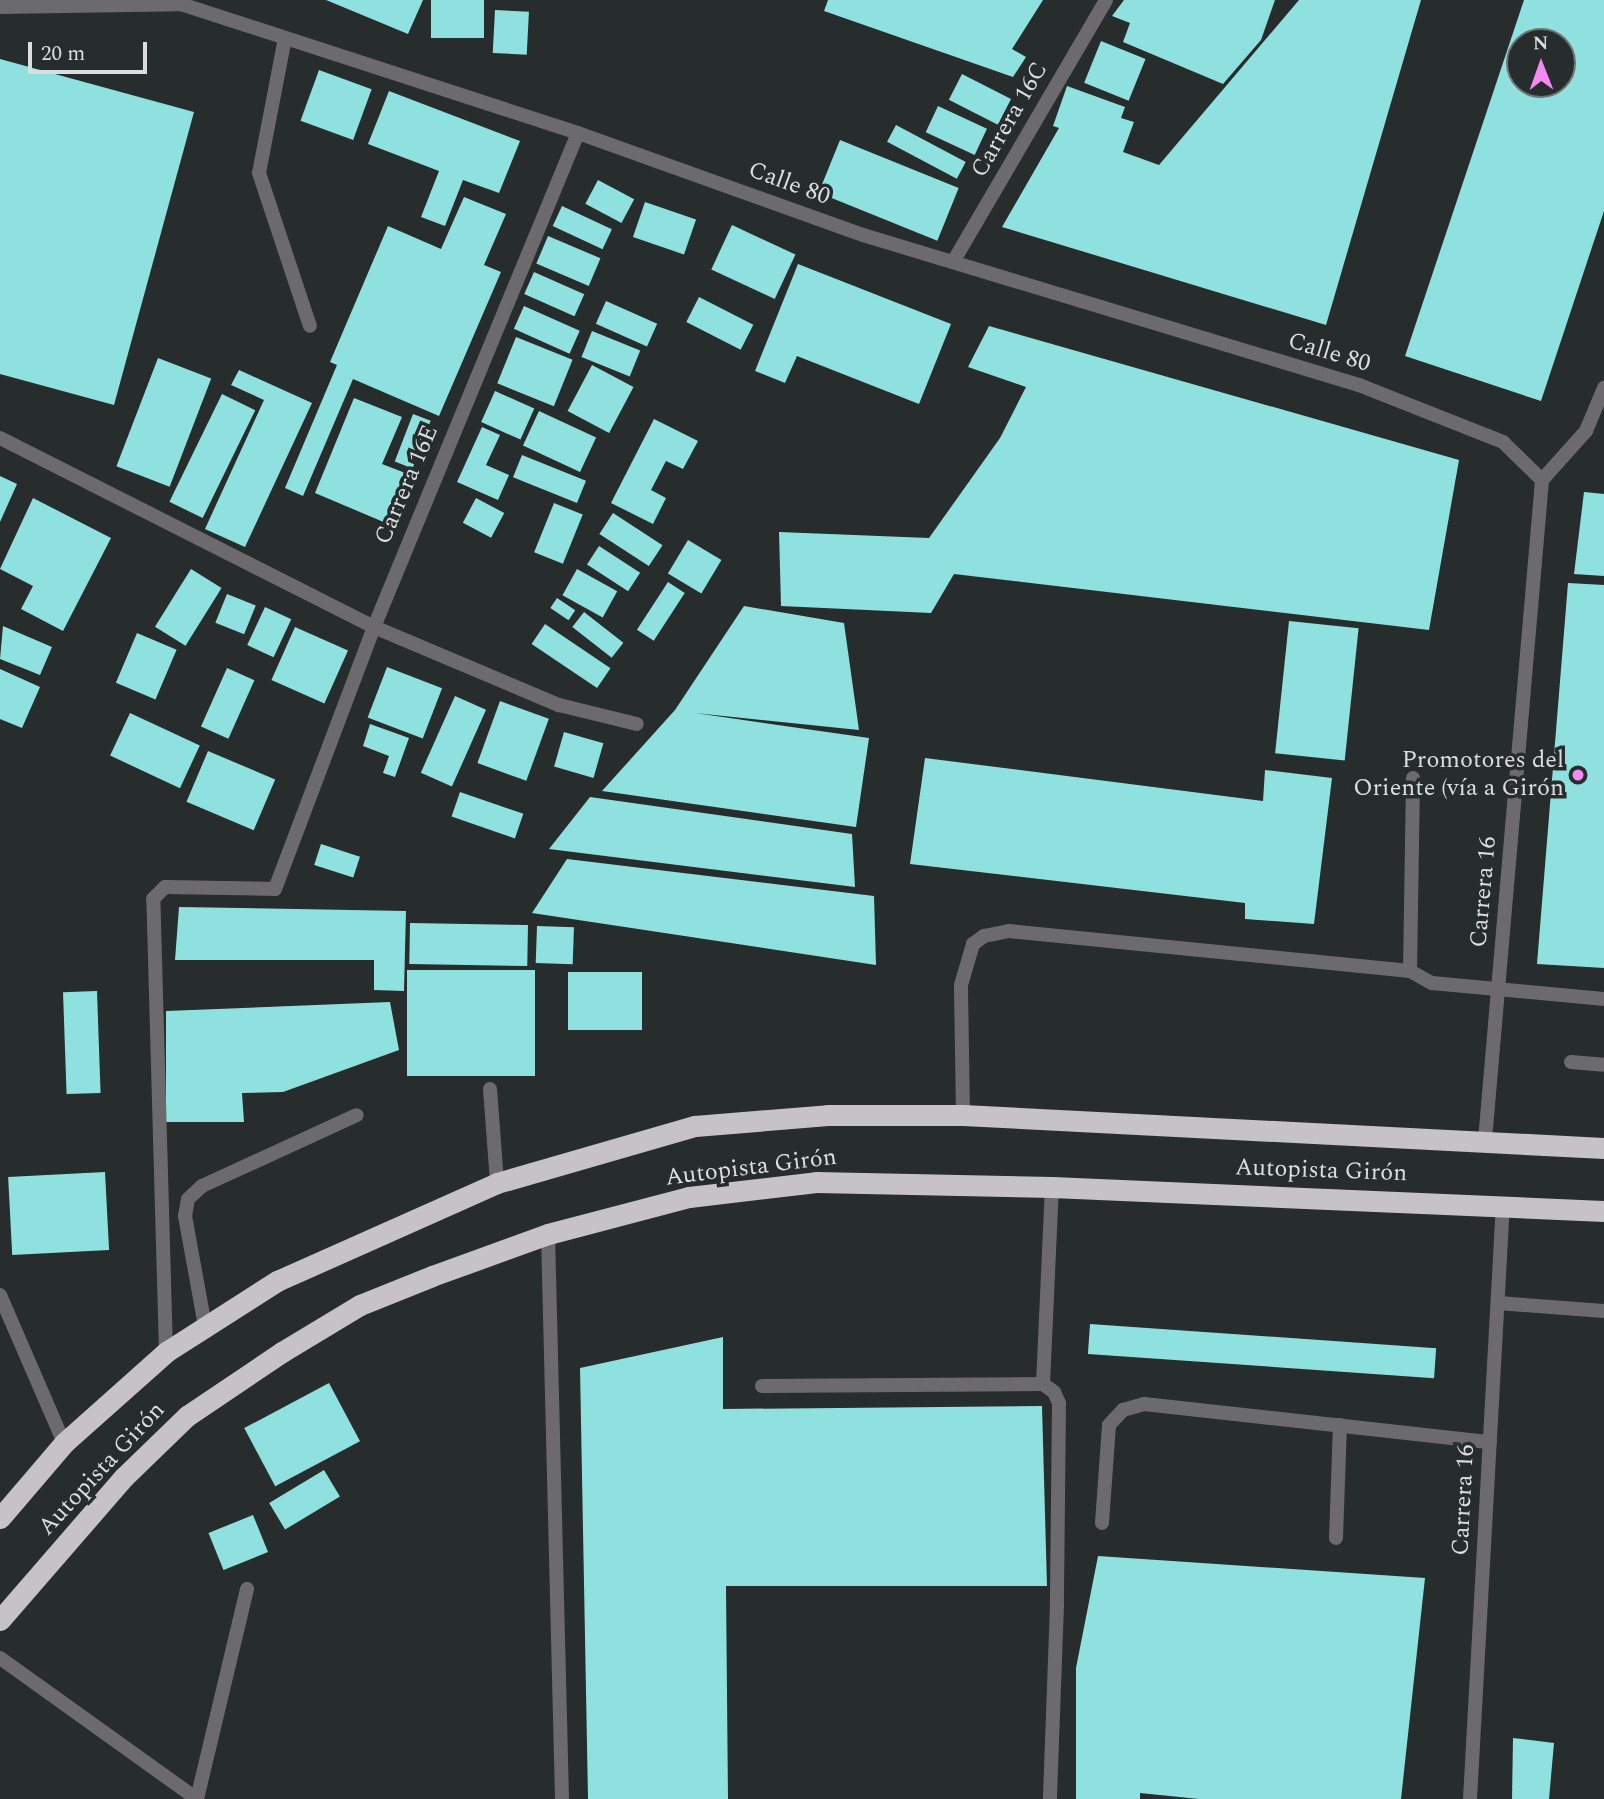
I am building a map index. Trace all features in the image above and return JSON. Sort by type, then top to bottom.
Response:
[{"type":"highway","name":"Autopista Girón","points":[[0,1518],[64,1443],[166,1352],[277,1281],[497,1183],[695,1126],[828,1115],[963,1115],[1604,1148]]},
{"type":"highway","name":"Autopista Girón","points":[[0,1620],[124,1477],[187,1416],[360,1306],[548,1234],[689,1197],[816,1182],[1052,1187],[1503,1204],[1604,1211]]},
{"type":"street","name":"Carrera 16C","points":[[953,262],[1106,0]]},
{"type":"street","name":"Calle 80","points":[[0,7],[181,2],[578,133],[863,235],[1359,385],[1503,442],[1542,480]]},
{"type":"street","points":[[285,38],[259,173],[310,326]]},
{"type":"street","name":"Carrera 16E","points":[[166,1352],[153,899],[165,887],[275,889],[374,626],[578,133]]},
{"type":"street","points":[[1542,480],[1586,431],[1604,388]]},
{"type":"street","points":[[0,438],[374,626],[559,705],[637,724]]},
{"type":"street","name":"Carrera 16","points":[[1485,1140],[1542,480]]},
{"type":"street","points":[[1410,971],[1413,778]]},
{"type":"street","points":[[963,1115],[961,985],[973,944],[984,936],[1009,931],[1410,971],[1432,983],[1499,992],[1604,999]]},
{"type":"street","points":[[1571,1062],[1604,1065]]},
{"type":"street","points":[[490,1089],[497,1183]]},
{"type":"street","points":[[205,1326],[185,1216],[188,1199],[202,1186],[357,1115]]},
{"type":"street","points":[[1050,1799],[1059,1403],[1043,1384],[1052,1187]]},
{"type":"street","name":"Carrera 16","points":[[1469,1799],[1503,1204]]},
{"type":"street","points":[[548,1234],[562,1799]]},
{"type":"street","points":[[0,1295],[64,1443]]},
{"type":"street","points":[[1498,1303],[1604,1311]]},
{"type":"street","points":[[762,1386],[1043,1384]]},
{"type":"street","points":[[1102,1523],[1109,1425],[1123,1410],[1144,1404],[1490,1442]]},
{"type":"street","points":[[1336,1538],[1340,1425]]},
{"type":"street","points":[[0,1658],[197,1799],[247,1589]]},
{"type":"building","points":[[326,0],[423,0],[408,34]]},
{"type":"building","points":[[431,0],[484,0],[484,38],[431,38]]},
{"type":"building","points":[[828,0],[1043,0],[1012,49],[1026,57],[1013,77],[824,11]]},
{"type":"building","points":[[1124,0],[1275,0],[1261,40],[1223,84],[1123,42],[1130,23],[1112,16]]},
{"type":"building","points":[[1299,0],[1421,0],[1326,325],[1002,227],[1059,128],[1053,126],[1067,86],[1125,107],[1121,118],[1134,122],[1123,152],[1159,165]]},
{"type":"building","points":[[1524,0],[1604,0],[1604,211],[1541,401],[1405,356],[1506,54],[1506,98],[1576,98],[1576,28],[1515,28]]},
{"type":"building","points":[[495,10],[529,12],[527,55],[493,53]]},
{"type":"building","points":[[1101,41],[1146,59],[1129,101],[1084,83]]},
{"type":"building","points":[[0,59],[194,112],[114,405],[0,374]]},
{"type":"building","points":[[319,70],[372,89],[353,140],[301,121]]},
{"type":"building","points":[[962,74],[1011,99],[998,125],[949,100]]},
{"type":"building","points":[[389,91],[520,141],[499,193],[463,180],[445,226],[421,217],[439,171],[368,144]]},
{"type":"building","points":[[938,106],[987,129],[975,155],[926,132]]},
{"type":"building","points":[[896,125],[966,162],[957,179],[887,142]]},
{"type":"building","points":[[840,140],[959,188],[937,241],[819,193]]},
{"type":"building","points":[[598,180],[634,199],[622,223],[585,204]]},
{"type":"building","points":[[464,197],[506,214],[484,265],[501,272],[439,416],[353,379],[303,496],[285,488],[337,365],[330,362],[388,226],[441,249]]},
{"type":"building","points":[[645,202],[696,220],[684,255],[633,237]]},
{"type":"building","points":[[562,206],[612,229],[603,249],[553,226]]},
{"type":"building","points":[[732,225],[795,255],[775,299],[711,269]]},
{"type":"building","points":[[548,236],[600,258],[589,286],[536,264]]},
{"type":"building","points":[[798,264],[951,324],[919,404],[797,356],[785,383],[755,371]]},
{"type":"building","points":[[534,272],[584,294],[574,316],[524,294]]},
{"type":"building","points":[[699,297],[753,325],[741,350],[686,322]]},
{"type":"building","points":[[606,301],[657,324],[647,347],[596,324]]},
{"type":"building","points":[[524,306],[580,331],[570,354],[514,329]]},
{"type":"building","points":[[989,326],[1459,460],[1429,630],[954,574],[931,613],[781,606],[779,532],[929,538],[1000,438],[1026,387],[968,367]]},
{"type":"building","points":[[592,331],[640,350],[630,376],[582,357]]},
{"type":"building","points":[[516,337],[573,360],[554,406],[497,383]]},
{"type":"building","points":[[158,358],[211,378],[170,487],[116,466]]},
{"type":"building","points":[[592,365],[633,387],[609,433],[568,411]]},
{"type":"building","points":[[239,370],[312,403],[245,547],[205,529],[264,400],[231,385]]},
{"type":"building","points":[[495,391],[534,408],[520,440],[481,422]]},
{"type":"building","points":[[222,394],[255,410],[203,518],[169,502]]},
{"type":"building","points":[[354,398],[402,417],[382,464],[413,476],[393,526],[315,493]]},
{"type":"building","points":[[539,411],[596,438],[580,472],[523,445]]},
{"type":"building","points":[[413,414],[431,421],[412,468],[395,462]]},
{"type":"building","points":[[654,419],[698,441],[683,469],[666,461],[651,490],[666,498],[653,524],[611,503]]},
{"type":"building","points":[[482,427],[500,435],[486,465],[509,475],[498,500],[457,482]]},
{"type":"building","points":[[522,455],[586,481],[577,503],[513,477]]},
{"type":"building","points":[[0,476],[17,484],[0,522]]},
{"type":"building","points":[[1584,492],[1604,494],[1604,576],[1574,574]]},
{"type":"building","points":[[33,498],[111,538],[63,631],[21,609],[33,586],[0,569]]},
{"type":"building","points":[[476,498],[504,513],[491,538],[463,523]]},
{"type":"building","points":[[554,503],[583,515],[563,564],[534,552]]},
{"type":"building","points":[[613,513],[662,545],[649,566],[599,534]]},
{"type":"building","points":[[688,540],[721,560],[701,594],[668,573]]},
{"type":"building","points":[[599,546],[640,573],[628,591],[587,564]]},
{"type":"building","points":[[191,569],[222,588],[185,646],[155,627]]},
{"type":"building","points":[[577,569],[617,591],[603,618],[562,595]]},
{"type":"building","points":[[668,582],[685,593],[654,641],[637,630]]},
{"type":"building","name":"Promotores del Oriente (vía a Girón","points":[[1568,583],[1604,585],[1604,968],[1537,964]]},
{"type":"building","points":[[227,594],[256,606],[244,634],[215,623]]},
{"type":"building","points":[[557,598],[575,610],[569,620],[550,608]]},
{"type":"building","points":[[744,606],[844,623],[859,730],[695,713],[869,738],[856,827],[602,791],[675,710]]},
{"type":"building","points":[[265,607],[291,619],[274,657],[247,645]]},
{"type":"building","points":[[584,612],[623,643],[612,658],[572,627]]},
{"type":"building","points":[[1289,621],[1359,628],[1345,761],[1275,753]]},
{"type":"building","points":[[545,624],[610,668],[597,688],[532,644]]},
{"type":"building","points":[[3,626],[52,647],[40,675],[0,659]]},
{"type":"building","points":[[295,627],[348,651],[324,704],[271,680]]},
{"type":"building","points":[[137,633],[177,650],[155,700],[116,683]]},
{"type":"building","points":[[387,667],[442,688],[423,739],[368,717]]},
{"type":"building","points":[[227,668],[254,680],[228,739],[201,726]]},
{"type":"building","points":[[0,669],[40,687],[22,728],[0,719]]},
{"type":"building","points":[[455,696],[486,710],[452,787],[421,773]]},
{"type":"building","points":[[500,701],[549,719],[526,781],[477,763]]},
{"type":"building","points":[[130,713],[200,746],[180,788],[110,756]]},
{"type":"building","points":[[370,724],[409,738],[395,777],[383,773],[389,756],[363,746]]},
{"type":"building","points":[[564,732],[603,743],[593,778],[554,767]]},
{"type":"building","points":[[208,751],[275,780],[254,830],[187,802]]},
{"type":"building","points":[[925,758],[1263,801],[1265,770],[1332,778],[1314,924],[1245,919],[1245,903],[910,864]]},
{"type":"building","points":[[460,792],[523,814],[515,838],[452,817]]},
{"type":"building","points":[[590,797],[852,834],[855,887],[549,849]]},
{"type":"building","points":[[321,844],[360,857],[353,878],[314,865]]},
{"type":"building","points":[[567,859],[874,896],[876,965],[532,913]]},
{"type":"building","points":[[179,907],[406,911],[404,991],[374,990],[374,960],[175,960]]},
{"type":"building","points":[[410,923],[528,925],[527,966],[409,964]]},
{"type":"building","points":[[537,926],[574,927],[573,964],[536,963]]},
{"type":"building","points":[[407,970],[535,970],[535,1076],[407,1076]]},
{"type":"building","points":[[568,972],[642,972],[642,1030],[568,1030]]},
{"type":"building","points":[[97,991],[101,1093],[67,1094],[63,992]]},
{"type":"building","points":[[390,1002],[399,1050],[283,1092],[242,1093],[244,1122],[166,1122],[166,1011]]},
{"type":"building","points":[[105,1172],[109,1250],[12,1255],[8,1177]]},
{"type":"building","points":[[1090,1324],[1436,1348],[1434,1378],[1088,1354]]},
{"type":"building","points":[[723,1337],[723,1409],[1042,1406],[1047,1586],[726,1586],[728,1799],[588,1799],[580,1368]]},
{"type":"building","points":[[329,1383],[360,1441],[275,1486],[244,1428]]},
{"type":"building","points":[[324,1470],[340,1497],[285,1530],[269,1503]]},
{"type":"building","points":[[253,1515],[268,1552],[223,1570],[208,1533]]},
{"type":"building","points":[[1098,1556],[1425,1578],[1401,1799],[1199,1799],[1140,1793],[1140,1799],[1076,1799],[1076,1668]]},
{"type":"building","points":[[1513,1738],[1554,1743],[1549,1799],[1512,1799]]},
{"type":"place","name":"Promotores del Oriente (vía a Girón","points":[[1578,775]]}]
